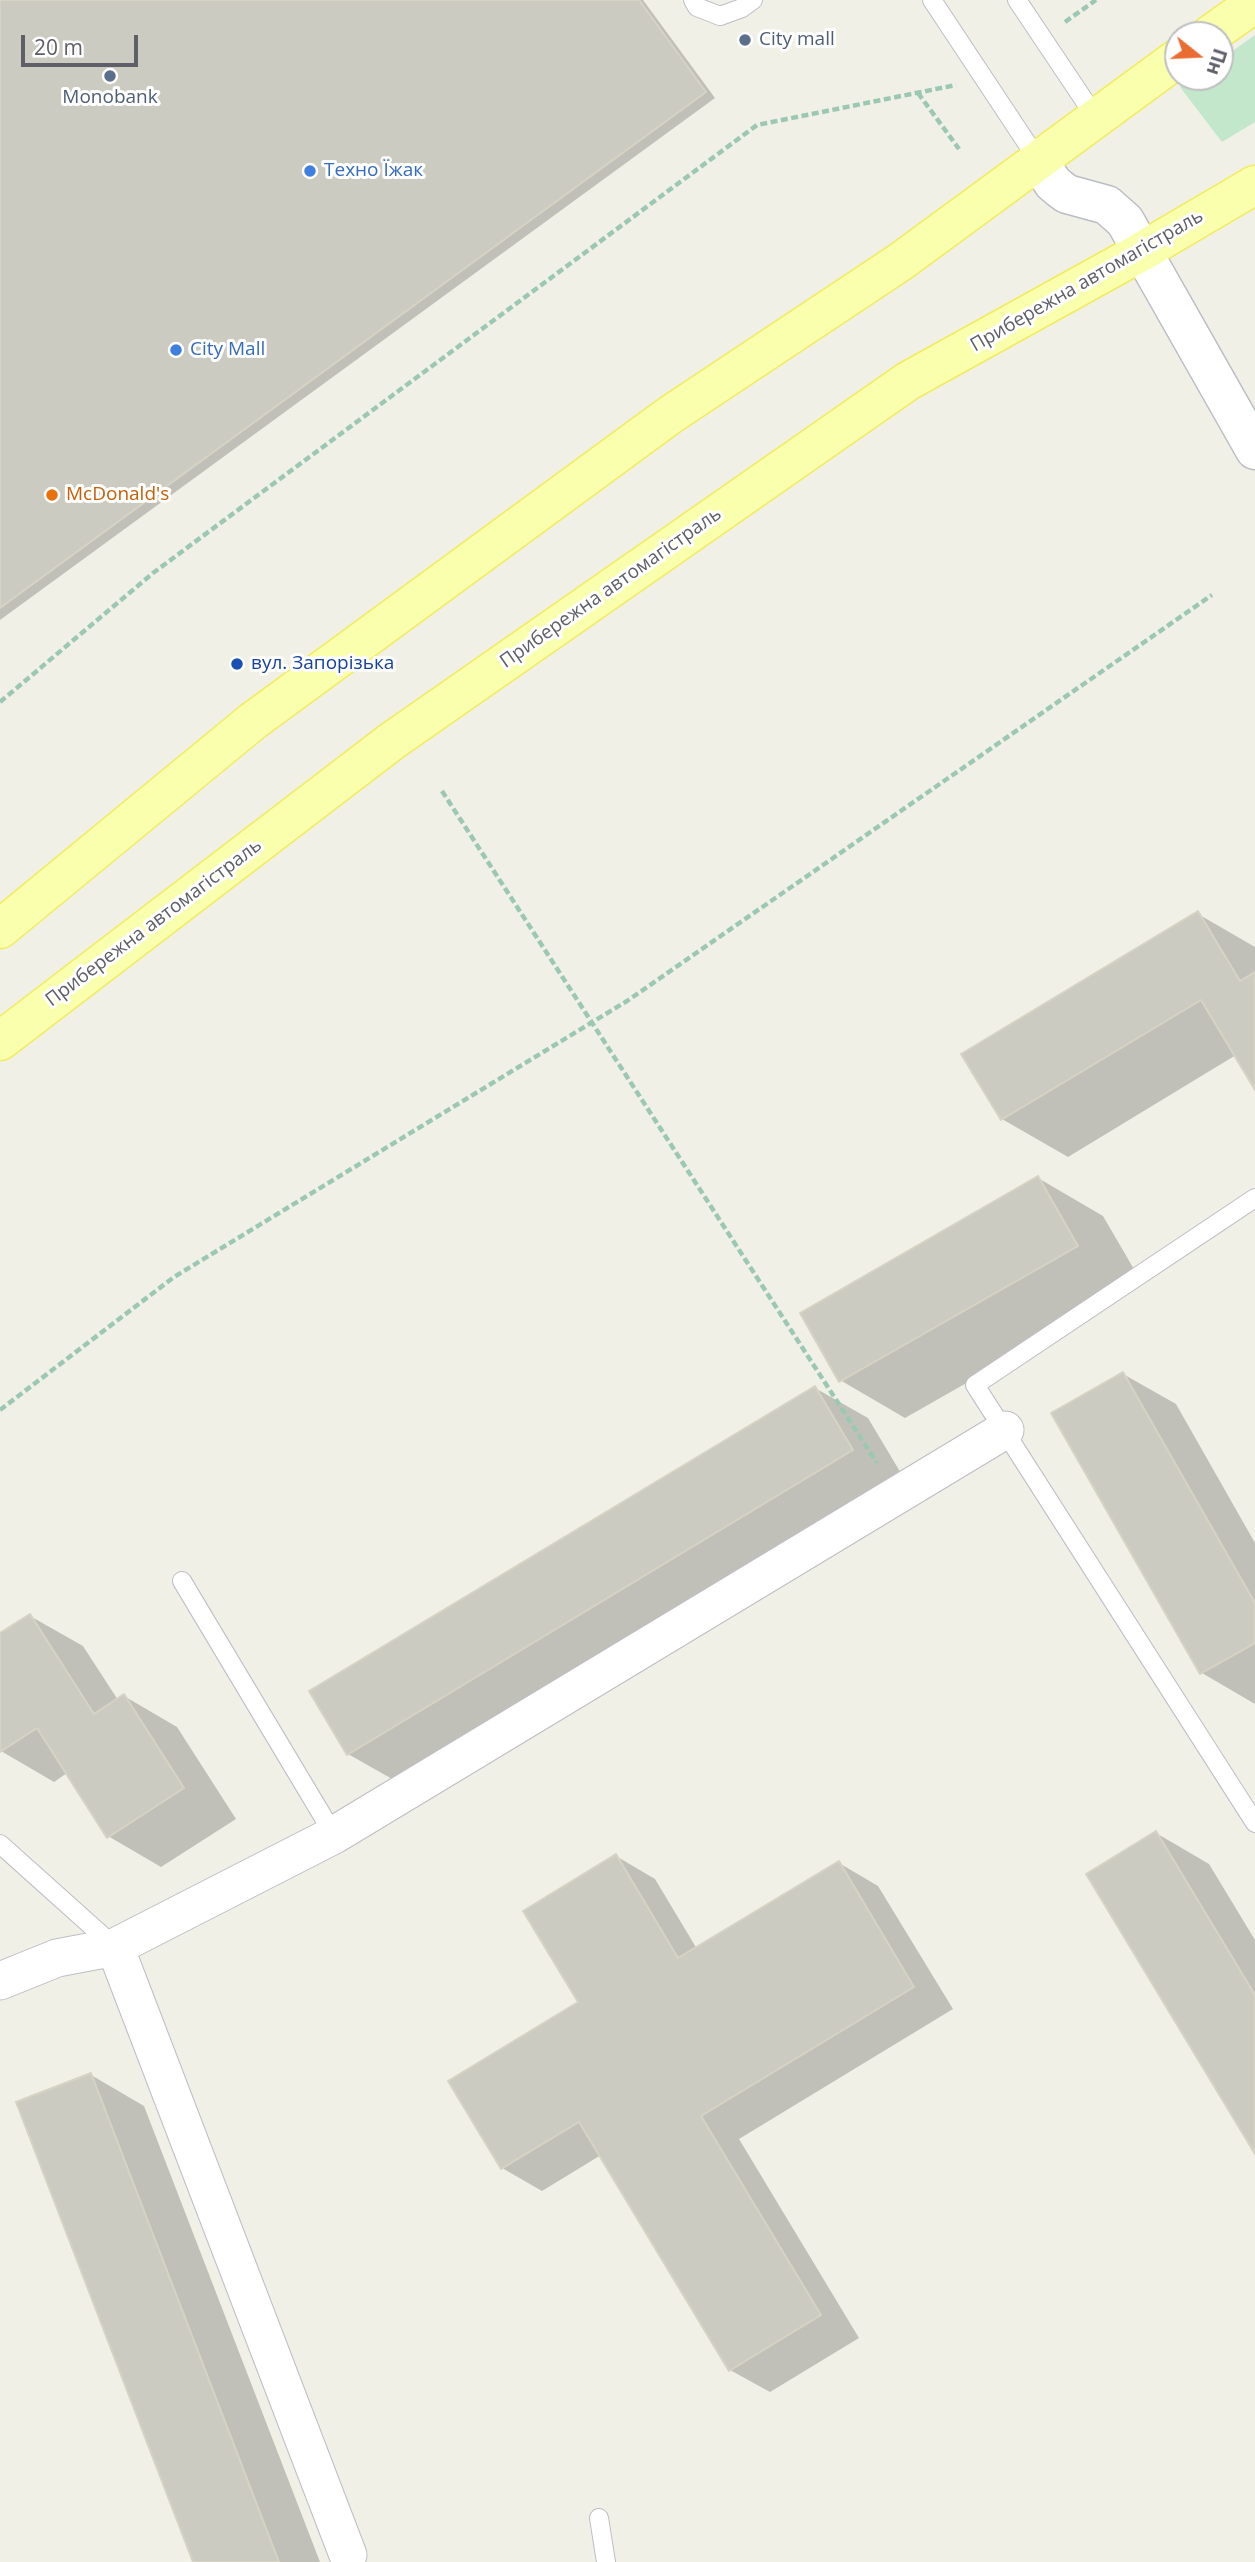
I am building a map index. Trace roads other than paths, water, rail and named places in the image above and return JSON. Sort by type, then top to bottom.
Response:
[{"type":"main road","points":[[1230,21],[1255,3]]},
{"type":"main road","points":[[0,929],[253,720],[670,415],[900,262],[1164,68]]},
{"type":"main road","name":"Прибережна автомагістраль","points":[[0,1041],[392,741],[896,389],[1255,185]]},
{"type":"street","points":[[1038,160],[1060,189],[1068,194],[1107,205],[1119,214],[1255,450]]},
{"type":"street","points":[[0,1981],[57,1958],[114,1947],[334,1835],[1005,1430]]},
{"type":"street","points":[[114,1947],[348,2556]]},
{"type":"lane","points":[[692,0],[697,7],[720,16],[742,8],[753,0]]},
{"type":"lane","points":[[932,0],[1038,160]]},
{"type":"lane","points":[[1017,0],[1096,118]]},
{"type":"lane","points":[[1255,1198],[975,1385],[1255,1823]]},
{"type":"lane","points":[[183,1581],[334,1835]]},
{"type":"lane","points":[[0,1844],[114,1947]]},
{"type":"lane","points":[[599,2518],[606,2562]]},
{"type":"place","name":"City mall","points":[[745,40]]},
{"type":"place","name":"Monobank","points":[[110,76]]},
{"type":"place","name":"Техно Їжак","points":[[310,171]]},
{"type":"place","name":"City Mall","points":[[176,350]]},
{"type":"place","name":"McDonald's","points":[[52,495]]},
{"type":"place","name":"вул. Запорізька","points":[[237,664]]}]
